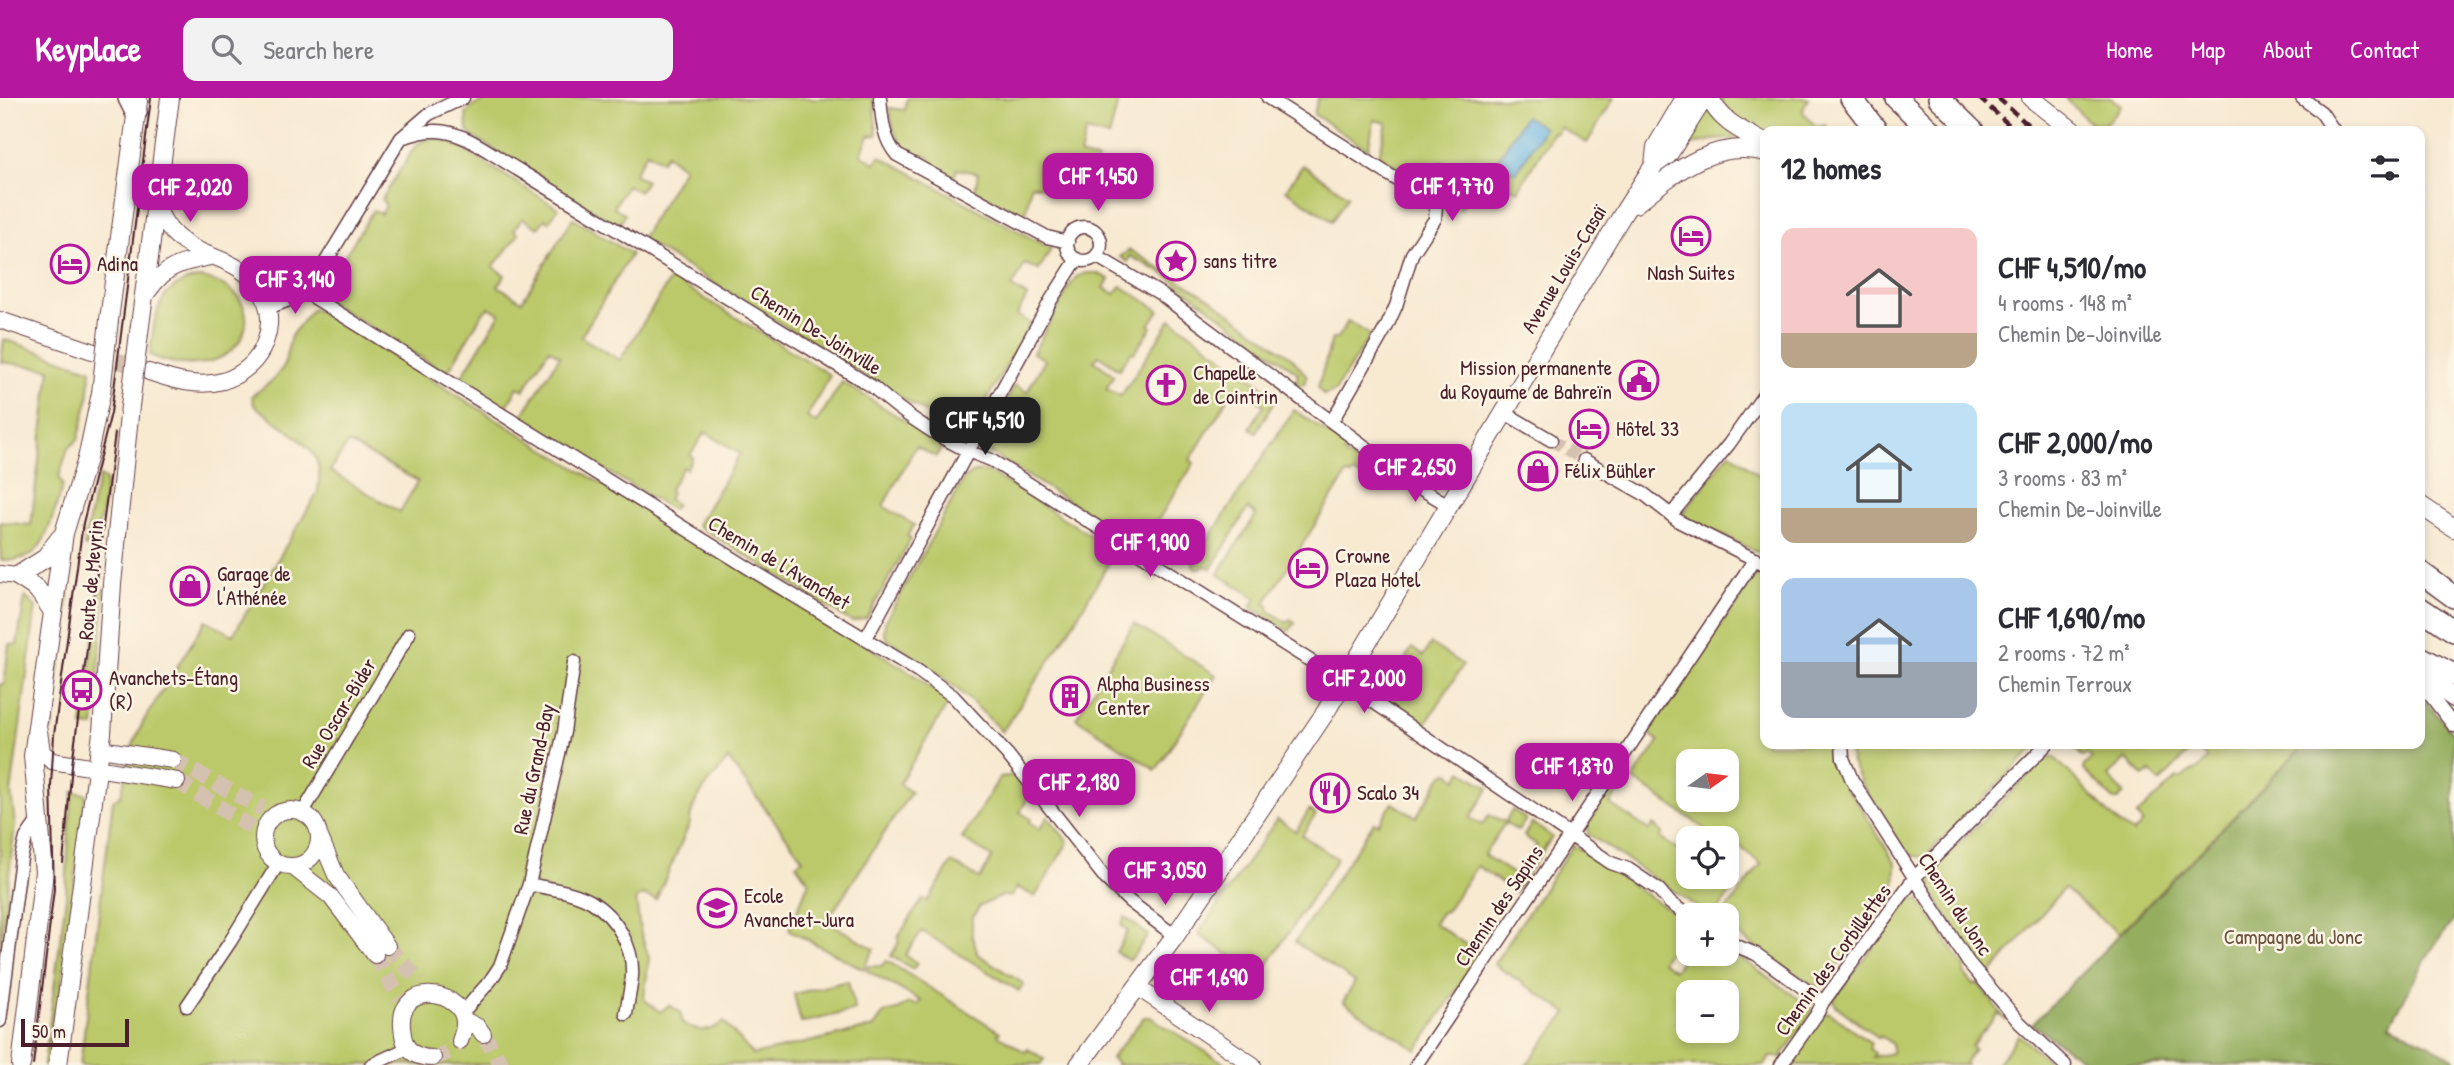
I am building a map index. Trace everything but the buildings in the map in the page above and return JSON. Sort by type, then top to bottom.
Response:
[{"type":"highway","points":[[1851,98],[1873,126]]},
{"type":"highway","points":[[1896,98],[1926,126]]},
{"type":"highway","points":[[1939,98],[1968,126]]},
{"type":"highway","points":[[2425,576],[2454,597]]},
{"type":"highway","points":[[2425,611],[2454,631]]},
{"type":"highway","points":[[2425,660],[2454,675]]},
{"type":"main road","name":"Route de Meyrin","points":[[58,1065],[100,749],[112,584],[130,406],[170,98]]},
{"type":"main road","name":"Avenue Louis-Casaï","points":[[1654,164],[1656,147],[1685,98]]},
{"type":"main road","name":"Avenue Louis-Casaï","points":[[1079,1065],[1175,936],[1274,791],[1344,682],[1624,212],[1654,164],[1668,155],[1701,98]]},
{"type":"main road","points":[[1710,98],[1715,110],[1725,121],[1760,141]]},
{"type":"main road","points":[[2031,98],[2067,126]]},
{"type":"main road","name":"Route de Meyrin","points":[[21,1065],[44,872],[33,756],[64,533],[87,459],[101,393],[135,103]]},
{"type":"main road","points":[[1624,212],[1670,176],[1701,157],[1730,150],[1760,151]]},
{"type":"main road","points":[[2425,508],[2454,528]]},
{"type":"main road","points":[[9,575],[44,559],[64,533]]},
{"type":"main road","points":[[9,575],[37,589],[52,610]]},
{"type":"main road","points":[[2425,678],[2454,698]]},
{"type":"street","points":[[268,309],[305,292],[319,274],[401,138],[440,108],[463,98]]},
{"type":"street","points":[[880,98],[885,134],[897,155],[1046,237],[1068,242]]},
{"type":"street","points":[[1268,98],[1436,206],[1436,219],[1412,254],[1387,326],[1332,421]]},
{"type":"street","points":[[2302,98],[2321,113],[2330,126]]},
{"type":"street","points":[[401,138],[424,132],[445,131],[440,108]]},
{"type":"street","name":"Chemin De-Joinville","points":[[445,131],[466,139],[517,169],[873,387],[894,405],[969,452],[991,460],[1344,682],[1611,863],[1628,869],[1659,890],[1676,907]]},
{"type":"street","points":[[149,372],[179,381],[202,384],[222,381],[254,362],[263,348],[269,329],[268,309],[261,290],[236,267],[210,257],[174,234],[156,204]]},
{"type":"street","points":[[1085,227],[1091,229],[1100,238],[1101,244],[1096,256],[1091,259],[1077,259],[1070,252],[1068,242],[1076,230],[1085,227]]},
{"type":"street","points":[[1096,256],[1159,293],[1423,490],[1450,506]]},
{"type":"street","points":[[144,297],[158,278],[169,269],[210,257]]},
{"type":"street","points":[[866,638],[1051,300],[1077,259]]},
{"type":"street","name":"Chemin de l'Avanchet","points":[[305,292],[866,638],[953,696],[1007,754],[1106,879],[1129,901],[1175,936]]},
{"type":"street","points":[[0,320],[92,351]]},
{"type":"street","points":[[1671,515],[1729,444],[1760,400]]},
{"type":"street","points":[[1505,413],[1551,440]]},
{"type":"street","points":[[1584,460],[1644,494],[1671,515],[1760,562]]},
{"type":"street","name":"Chemin des Sapins","points":[[1416,1065],[1570,835],[1760,562]]},
{"type":"street","name":"Rue Oscar-Bider","points":[[303,812],[409,634]]},
{"type":"street","name":"Rue du Grand-Bay","points":[[463,1016],[500,966],[529,884],[564,732],[574,662]]},
{"type":"street","points":[[2425,688],[2454,726]]},
{"type":"street","points":[[39,718],[40,745],[46,758],[59,763],[177,781]]},
{"type":"street","points":[[100,749],[173,760]]},
{"type":"street","name":"Chemin du Jonc","points":[[1842,749],[1852,780],[1968,962],[2020,1023],[2065,1065]]},
{"type":"street","name":"Chemin des Corbillettes","points":[[1781,1065],[1823,1002],[1915,877],[2042,749]]},
{"type":"street","points":[[270,812],[303,812],[315,823],[337,875],[381,950],[331,897],[268,853],[262,834],[270,812]]},
{"type":"street","points":[[0,1021],[21,858],[26,838],[39,819]]},
{"type":"street","points":[[285,865],[301,865],[312,855],[318,842],[318,832]]},
{"type":"street","points":[[187,1006],[285,865]]},
{"type":"street","points":[[529,884],[573,894],[592,902],[621,932],[628,945],[632,974],[626,1014]]},
{"type":"street","points":[[1739,947],[1756,954],[1823,1002]]},
{"type":"street","points":[[420,982],[435,994],[446,998],[483,1034]]},
{"type":"street","points":[[1137,987],[1253,1065]]},
{"type":"street","points":[[409,1065],[402,1005],[425,994],[435,994]]},
{"type":"street","points":[[460,1041],[463,1016]]},
{"type":"street","points":[[408,1048],[419,1056],[433,1058]]},
{"type":"street","points":[[371,1065],[408,1048]]},
{"type":"green space","points":[[492,98],[873,98],[877,135],[869,136],[861,154],[875,163],[880,156],[1051,249],[1039,270],[1025,264],[1012,287],[1027,296],[1017,315],[1030,323],[971,428],[958,432],[832,355],[835,345],[825,338],[819,347],[641,239],[684,168],[666,154],[662,161],[647,152],[634,174],[646,181],[639,192],[627,185],[614,207],[625,214],[619,226],[472,136],[467,130],[466,114],[473,106]]},
{"type":"green space","points":[[907,98],[1119,98],[1109,137],[1086,131],[1080,155],[1098,160],[1089,196],[1031,185],[1025,216],[975,191],[978,173],[957,169],[954,178],[931,165],[929,157],[920,154],[914,157],[903,147],[896,136],[889,108],[905,110]]},
{"type":"green space","points":[[1318,98],[1614,98],[1587,143],[1560,127],[1556,133],[1553,132],[1518,191],[1483,171],[1461,209],[1443,198],[1452,165],[1440,162],[1433,191],[1379,155],[1387,123],[1374,120],[1368,150],[1314,114]]},
{"type":"green space","points":[[1720,98],[1809,98],[1803,112],[1815,126],[1760,126],[1760,130],[1745,123],[1724,105]]},
{"type":"green space","points":[[2065,98],[2110,98],[2121,105],[2109,121],[2102,124],[2090,123]]},
{"type":"green space","points":[[1702,111],[1709,112],[1742,138],[1712,140],[1684,147],[1684,142]]},
{"type":"green space","points":[[435,138],[452,143],[558,208],[549,222],[545,219],[538,228],[522,218],[514,230],[519,234],[493,267],[505,275],[498,286],[522,301],[573,218],[631,254],[581,337],[620,360],[671,278],[830,375],[807,417],[816,423],[842,382],[944,445],[947,450],[942,447],[936,457],[916,446],[883,506],[914,525],[907,536],[911,539],[867,618],[852,622],[697,525],[740,454],[705,432],[690,455],[693,457],[686,469],[683,467],[669,490],[671,493],[668,499],[676,504],[672,510],[520,419],[560,356],[549,349],[524,390],[518,387],[505,409],[459,381],[500,314],[489,307],[482,314],[447,373],[329,302],[326,287],[373,210],[381,214],[386,206],[382,199],[416,145]]},
{"type":"green space","points":[[1303,165],[1348,196],[1332,221],[1286,190]]},
{"type":"green space","points":[[1130,250],[1209,298],[1292,358],[1307,376],[1305,383],[1298,386],[1298,373],[1164,274],[1130,256],[1128,262],[1120,257]]},
{"type":"green space","points":[[1097,273],[1109,279],[1104,288],[1115,294],[1121,286],[1159,310],[1149,325],[1152,327],[1119,369],[1099,355],[1094,361],[1114,375],[1106,389],[1121,396],[1171,319],[1277,397],[1256,432],[1250,428],[1264,405],[1235,387],[1190,460],[1194,463],[1148,536],[1173,552],[1169,557],[1106,517],[1100,520],[987,451],[984,441],[1015,385],[1027,392],[1045,360],[1033,353],[1071,284],[1076,277]]},
{"type":"green space","points":[[201,278],[227,288],[242,302],[246,320],[242,338],[229,352],[208,362],[182,364],[150,355],[153,328],[160,304],[175,287]]},
{"type":"green space","points":[[312,309],[319,311],[910,672],[949,702],[899,784],[911,792],[827,921],[874,949],[863,969],[789,930],[809,882],[796,864],[803,859],[728,759],[694,806],[690,823],[656,900],[642,895],[636,900],[640,930],[649,958],[644,999],[660,1012],[669,1005],[680,1012],[683,1024],[695,1029],[713,1029],[724,1022],[753,1055],[874,1027],[884,1013],[898,1010],[909,1003],[917,1005],[921,1001],[866,970],[868,966],[881,966],[887,961],[1000,1032],[998,1035],[1025,1052],[1028,1049],[1044,1059],[1040,1064],[80,1065],[113,800],[121,795],[132,747],[143,722],[206,620],[233,635],[318,492],[319,467],[316,459],[297,437],[254,405],[252,396],[273,380],[284,366],[291,336]],"holes":[[[348,443],[418,481],[400,512],[330,471]]]},
{"type":"green space","points":[[1348,321],[1370,335],[1335,391],[1323,395],[1318,387],[1332,339],[1338,338]]},
{"type":"green space","points":[[4,339],[91,370],[88,400],[78,440],[68,448],[59,477],[63,486],[47,532],[33,553],[18,559],[1,560],[0,522],[31,525],[50,369],[1,362]]},
{"type":"green space","points":[[1294,410],[1348,447],[1344,454],[1353,461],[1357,455],[1383,474],[1374,485],[1354,473],[1351,476],[1347,474],[1265,603],[1269,606],[1268,610],[1287,623],[1290,619],[1295,622],[1289,631],[1251,607],[1256,598],[1218,574],[1256,515],[1248,508],[1211,569],[1207,566],[1197,569],[1193,566]]},
{"type":"green space","points":[[1730,452],[1760,476],[1760,553],[1681,516]]},
{"type":"green space","points":[[981,471],[992,474],[1116,551],[1067,634],[1002,732],[962,693],[887,639],[884,633],[885,622],[964,479]]},
{"type":"green space","points":[[100,476],[106,480],[101,516],[96,533],[86,547],[84,546],[93,499]]},
{"type":"green space","points":[[1760,575],[1760,749],[1828,749],[1827,751],[1835,757],[1846,790],[1854,797],[1896,864],[1895,888],[1821,985],[1814,986],[1739,936],[1739,903],[1732,903],[1761,864],[1739,846],[1739,826],[1701,826],[1681,812],[1740,812],[1740,749],[1676,749],[1676,809],[1633,779],[1659,742],[1650,731],[1753,578]]},
{"type":"green space","points":[[100,588],[105,589],[94,727],[82,726]]},
{"type":"green space","points":[[65,592],[69,593],[51,730],[47,730]]},
{"type":"green space","points":[[25,597],[36,607],[11,793],[15,824],[0,952],[0,684],[4,684],[9,644],[17,645]]},
{"type":"green space","points":[[1134,624],[1216,675],[1156,770],[1076,718]]},
{"type":"green space","points":[[1431,644],[1463,665],[1425,725],[1369,688],[1376,672],[1391,682],[1412,648],[1423,656]]},
{"type":"green space","name":"Campagne du Jonc","points":[[2425,702],[2454,734],[2454,919],[2431,950],[2390,1024],[2454,1058],[2454,1065],[2090,1065],[2032,1024],[2300,749],[2425,749]]},
{"type":"green space","points":[[1849,749],[2033,749],[1924,857],[1907,855],[1862,786]]},
{"type":"green space","points":[[2075,749],[2192,749],[2160,782],[2150,772],[2144,777],[2126,759],[2108,776],[2124,794],[2118,800],[2114,800],[2084,770],[2083,767],[2092,758],[2087,754],[2083,757]]},
{"type":"green space","points":[[2198,749],[2300,749],[2119,934],[2064,888],[1989,976],[1973,957],[1931,890],[1932,870],[2046,758],[2055,758],[2118,823],[2133,833],[2143,823],[2136,816],[2177,778],[2198,769],[2208,759]]},
{"type":"green space","points":[[1462,771],[1489,788],[1470,818],[1482,825],[1489,815],[1505,822],[1513,810],[1526,819],[1518,831],[1505,823],[1484,855],[1516,876],[1537,845],[1524,836],[1532,823],[1552,837],[1515,892],[1477,866],[1446,911],[1442,912],[1434,923],[1480,954],[1417,1050],[1343,1002],[1355,982],[1295,942],[1374,822],[1378,824],[1393,803],[1416,817],[1442,776],[1449,773],[1457,779]]},
{"type":"green space","points":[[1016,775],[1030,794],[1020,812],[1040,829],[1048,817],[1068,842],[1035,897],[1017,887],[1012,896],[1002,896],[980,906],[972,918],[972,936],[976,953],[1024,984],[1019,991],[922,931],[905,955],[917,963],[913,969],[891,956],[898,944],[899,935],[923,899],[928,901],[952,862],[980,879],[992,857],[962,839],[1000,777]]},
{"type":"green space","points":[[1612,787],[1618,791],[1610,804],[1649,830],[1653,825],[1663,833],[1660,838],[1676,848],[1676,889],[1727,889],[1731,892],[1723,903],[1692,903],[1588,834],[1588,824]]},
{"type":"green space","points":[[73,792],[86,794],[51,1065],[44,1065],[66,897]]},
{"type":"green space","points":[[1309,810],[1316,814],[1302,835],[1337,859],[1260,976],[1198,934],[1277,819],[1296,831]]},
{"type":"green space","points":[[1573,845],[1676,915],[1676,933],[1673,938],[1676,941],[1662,961],[1674,970],[1677,966],[1739,966],[1739,957],[1811,1007],[1812,1013],[1781,1057],[1770,1057],[1765,1065],[1526,1065],[1567,1013],[1494,964]]},
{"type":"green space","points":[[1910,899],[1919,899],[1965,968],[1964,973],[1973,984],[1978,984],[2007,1021],[1998,1014],[1971,1046],[1974,1049],[1964,1063],[1966,1065],[1786,1065],[1824,1014],[1830,1013],[1871,1043],[1869,1049],[1875,1053],[1873,1057],[1892,1053],[1892,1044],[1881,1036],[1879,1038],[1835,1005],[1833,1000]]},
{"type":"green space","points":[[1125,917],[1148,935],[1128,960],[1116,952],[1128,931],[1121,925]]},
{"type":"green space","points":[[848,981],[855,1010],[801,1023],[794,994]]},
{"type":"green space","points":[[1144,1017],[1150,1017],[1227,1065],[1116,1065],[1111,1058]]},
{"type":"green space","points":[[2019,1035],[2049,1062],[2047,1065],[1996,1065]]},
{"type":"water","points":[[1525,116],[1544,128],[1516,173],[1497,161]]},
{"type":"tunnel","points":[[95,352],[146,371]]},
{"type":"tunnel","points":[[1551,440],[1584,460]]},
{"type":"tunnel","points":[[173,760],[263,809]]},
{"type":"tunnel","points":[[177,781],[259,832]]},
{"type":"tunnel","points":[[387,946],[420,982]]},
{"type":"tunnel","points":[[375,955],[400,999]]},
{"type":"tunnel","points":[[483,1034],[502,1065]]},
{"type":"tunnel","points":[[433,1058],[448,1052],[460,1041]]},
{"type":"tram line","points":[[33,1065],[54,889],[51,786],[54,735],[83,523],[111,413],[151,98]]},
{"type":"tram line","points":[[63,863],[72,765],[115,433]]},
{"type":"railway","points":[[1979,98],[2010,126]]},
{"type":"railway","points":[[1998,98],[2029,126]]},
{"type":"place","name":"Nash Suites","points":[[1691,236]]},
{"type":"place","name":"sans titre","points":[[1176,261]]},
{"type":"place","name":"Adina","points":[[70,264]]},
{"type":"place","name":"Mission permanente du Royaume de Bahreïn","points":[[1639,380]]},
{"type":"place","name":"Chapelle de Cointrin","points":[[1166,385]]},
{"type":"place","name":"Hôtel 33","points":[[1589,429]]},
{"type":"place","name":"Félix Bühler","points":[[1538,471]]},
{"type":"place","name":"Crowne Plaza Hotel","points":[[1308,568]]},
{"type":"place","name":"Garage de l'Athénée","points":[[190,586]]},
{"type":"place","name":"Avanchets-Étang (R)","points":[[82,690]]},
{"type":"place","name":"Alpha Business Center","points":[[1070,696]]},
{"type":"place","name":"Scalo 34","points":[[1330,793]]},
{"type":"place","name":"Ecole Avanchet-Jura","points":[[717,908]]}]
